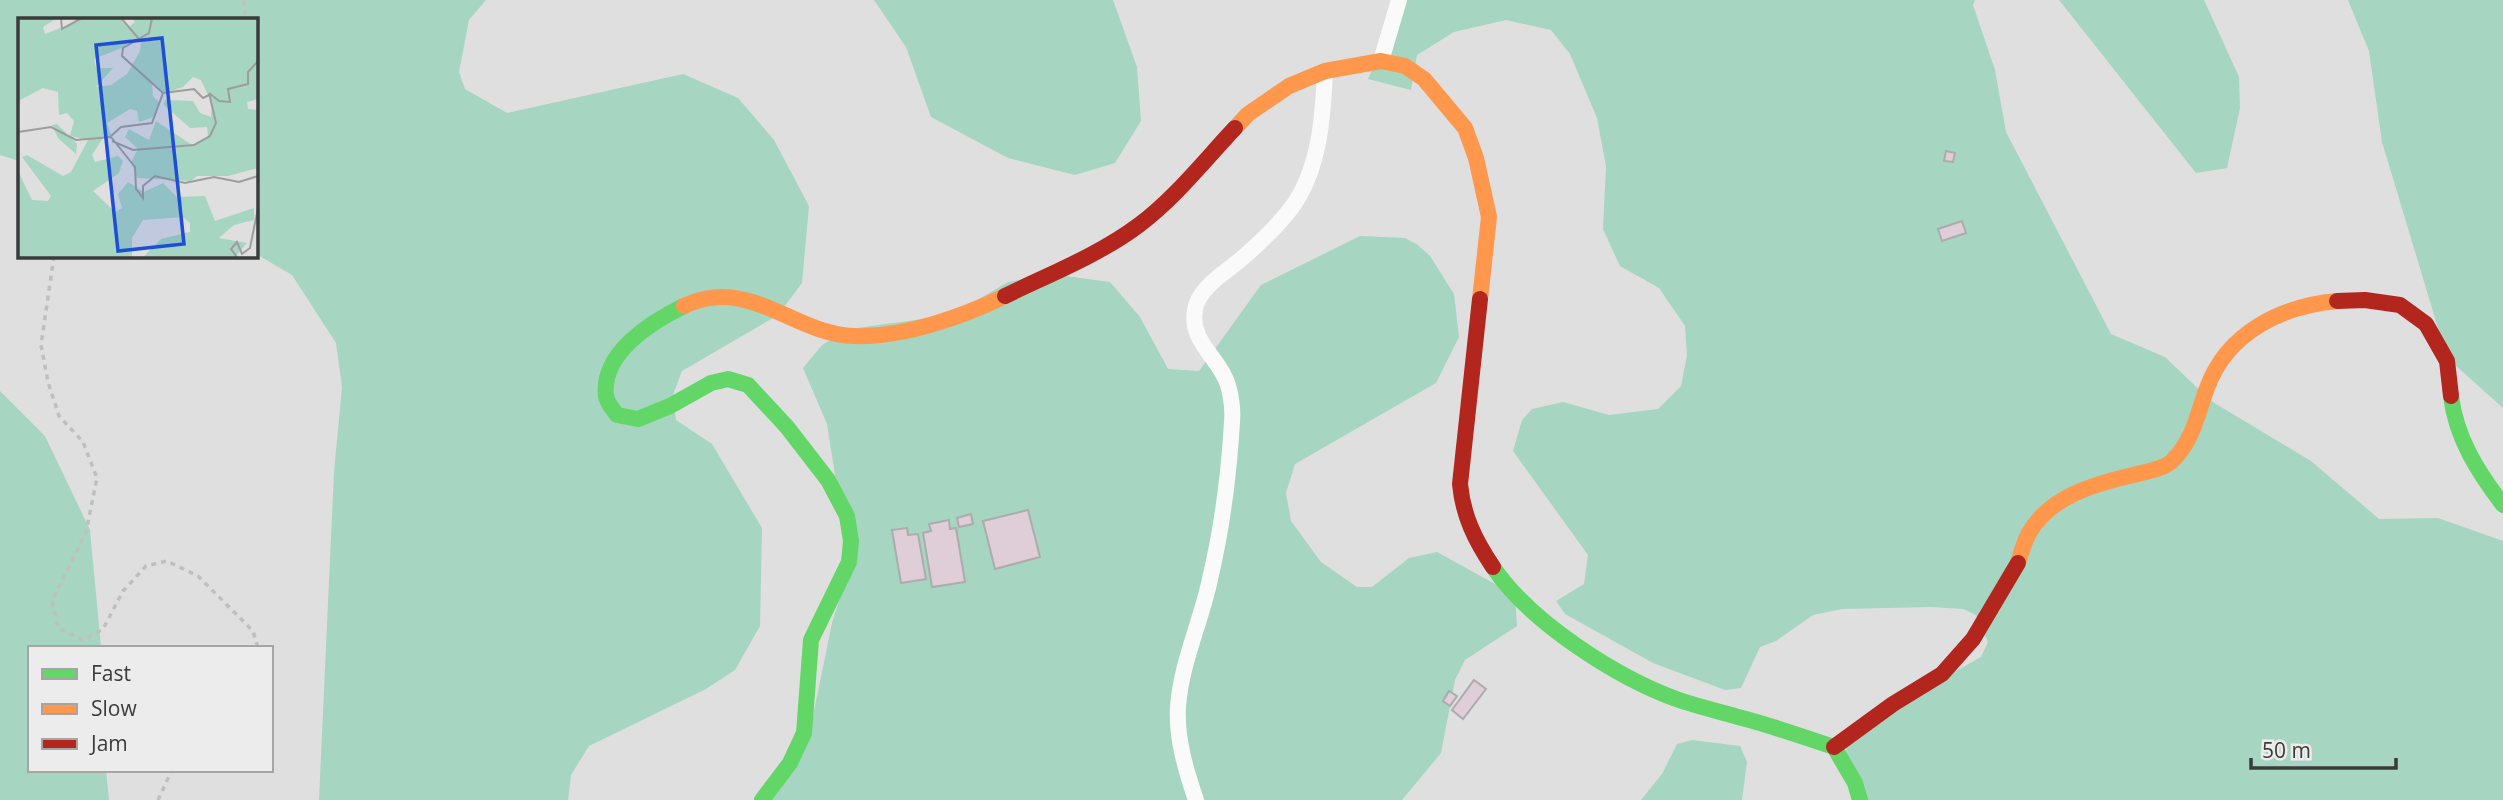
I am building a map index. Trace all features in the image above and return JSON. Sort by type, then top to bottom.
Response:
[{"type":"street","points":[[1381,61],[1399,0]]},
{"type":"street","points":[[762,800],[790,763],[804,733],[811,640],[849,562],[851,541],[847,516],[828,480],[787,427],[748,385],[728,379],[711,383],[670,406],[638,419],[617,415],[606,399],[607,377],[617,357],[658,319],[691,303],[724,296],[752,300],[822,330],[854,336],[934,324],[980,308],[1103,249],[1140,224],[1176,191],[1248,114],[1289,86],[1325,71],[1381,61],[1405,66],[1424,79],[1447,104],[1465,128],[1484,191],[1489,218],[1460,484],[1462,509],[1473,537],[1492,568],[1535,612],[1590,655],[1633,680],[1679,700],[1834,747],[1854,783],[1860,800]]},
{"type":"street","points":[[1196,800],[1182,747],[1178,710],[1185,668],[1210,579],[1227,483],[1232,418],[1228,385],[1196,336],[1195,310],[1199,299],[1215,280],[1277,225],[1296,202],[1313,168],[1324,112],[1325,71]]},
{"type":"street","points":[[1834,747],[1893,704],[1942,674],[1973,639],[2016,568],[2029,533],[2046,511],[2065,498],[2098,483],[2145,472],[2172,462],[2196,427],[2207,387],[2223,356],[2241,337],[2268,320],[2297,309],[2333,301],[2365,299],[2400,305],[2426,324],[2447,361],[2452,403],[2463,442],[2481,476],[2503,505]]},
{"type":"path","points":[[244,0],[245,18]]},
{"type":"path","points":[[54,257],[40,345],[60,416],[83,442],[97,478],[86,532],[52,601],[58,628],[83,640],[103,629],[123,590],[146,566],[167,561],[198,576],[253,631],[257,646]]},
{"type":"path","points":[[158,800],[171,772]]},
{"type":"green space","points":[[0,0],[486,0],[469,20],[459,72],[465,89],[507,113],[683,74],[738,98],[774,140],[809,206],[802,283],[778,315],[682,371],[673,395],[676,420],[712,444],[762,528],[760,626],[735,670],[706,689],[589,746],[571,775],[568,800],[319,800],[334,472],[342,387],[336,343],[292,275],[257,255],[257,18],[18,18],[18,161],[0,155]]},
{"type":"green space","points":[[874,0],[1113,0],[1137,67],[1141,121],[1115,163],[1075,175],[1008,158],[931,117],[906,47]]},
{"type":"green space","points":[[1402,0],[1975,0],[1973,5],[1995,70],[2006,132],[2111,334],[2165,357],[2211,401],[2311,461],[2379,519],[2438,518],[2503,541],[2503,800],[1861,800],[1839,770],[1853,729],[1981,657],[1988,642],[1976,615],[1963,609],[1931,607],[1842,609],[1813,615],[1776,641],[1760,647],[1741,688],[1725,690],[1653,663],[1565,614],[1556,601],[1584,584],[1588,555],[1513,451],[1522,420],[1532,409],[1563,402],[1609,415],[1658,409],[1681,386],[1687,355],[1685,326],[1659,288],[1620,266],[1603,229],[1606,166],[1597,118],[1570,54],[1551,30],[1506,20],[1454,32],[1417,55],[1411,90],[1368,79]]},
{"type":"green space","points":[[2059,0],[2204,0],[2239,77],[2240,108],[2227,168],[2196,173]]},
{"type":"green space","points":[[2348,0],[2503,0],[2503,408],[2454,364],[2441,338],[2382,142],[2369,51]]},
{"type":"green space","points":[[1360,236],[1405,238],[1430,256],[1454,294],[1459,337],[1436,383],[1295,464],[1286,493],[1291,521],[1321,562],[1357,587],[1372,587],[1409,558],[1437,552],[1515,595],[1517,626],[1465,660],[1455,680],[1441,753],[1402,800],[758,800],[810,731],[832,623],[852,559],[827,424],[803,368],[822,345],[849,329],[952,315],[1008,282],[1051,274],[1110,282],[1140,317],[1168,369],[1199,371],[1261,285]]},
{"type":"green space","points":[[0,391],[45,436],[90,530],[101,646],[28,646],[28,772],[106,772],[109,800],[0,800]]},
{"type":"green space","points":[[1692,740],[1740,746],[1747,762],[1742,800],[1641,800],[1662,774],[1677,744]]},
{"type":"building","points":[[1946,151],[1955,153],[1953,162],[1944,161]]},
{"type":"building","points":[[1962,221],[1966,233],[1942,241],[1938,229]]},
{"type":"building","points":[[1028,510],[1040,557],[995,569],[983,521]]},
{"type":"building","points":[[971,514],[973,524],[959,527],[957,518]]},
{"type":"building","points":[[949,520],[950,529],[956,528],[965,582],[932,587],[923,533],[931,531],[929,524]]},
{"type":"building","points":[[907,528],[908,535],[918,534],[926,579],[901,583],[892,530]]},
{"type":"building","points":[[1474,680],[1486,689],[1463,719],[1452,710]]},
{"type":"building","points":[[1449,691],[1457,696],[1450,706],[1443,701]]},
{"type":"traffic: fast","points":[[684,306],[644,330],[620,353],[611,366],[607,380],[606,396],[610,406],[617,415],[638,419],[670,406],[711,383],[728,379],[748,385],[787,427],[828,480],[847,516],[851,541],[849,562],[811,640],[804,733],[790,763],[762,800]]},
{"type":"traffic: fast","points":[[2451,396],[2458,426],[2469,454],[2503,505]]},
{"type":"traffic: fast","points":[[1493,567],[1509,588],[1552,627],[1629,678],[1679,700],[1834,747],[1855,783],[1860,800]]},
{"type":"traffic: slow","points":[[1235,128],[1248,114],[1289,86],[1325,71],[1381,61],[1405,66],[1424,79],[1465,128],[1476,158],[1489,217],[1480,299]]},
{"type":"traffic: slow","points":[[684,306],[707,298],[729,297],[750,301],[832,333],[873,336],[931,325],[1005,296]]},
{"type":"traffic: slow","points":[[2018,563],[2029,533],[2038,520],[2061,501],[2089,488],[2160,468],[2173,460],[2186,444],[2216,369],[2242,338],[2277,316],[2296,309],[2337,301]]},
{"type":"traffic: jam","points":[[1005,296],[1091,255],[1124,236],[1177,191],[1235,128]]},
{"type":"traffic: jam","points":[[1480,299],[1460,484],[1471,527],[1493,567]]},
{"type":"traffic: jam","points":[[2337,301],[2365,300],[2400,305],[2426,324],[2447,361],[2451,396]]},
{"type":"traffic: jam","points":[[1834,747],[1893,704],[1942,674],[1973,639],[2018,563]]}]
